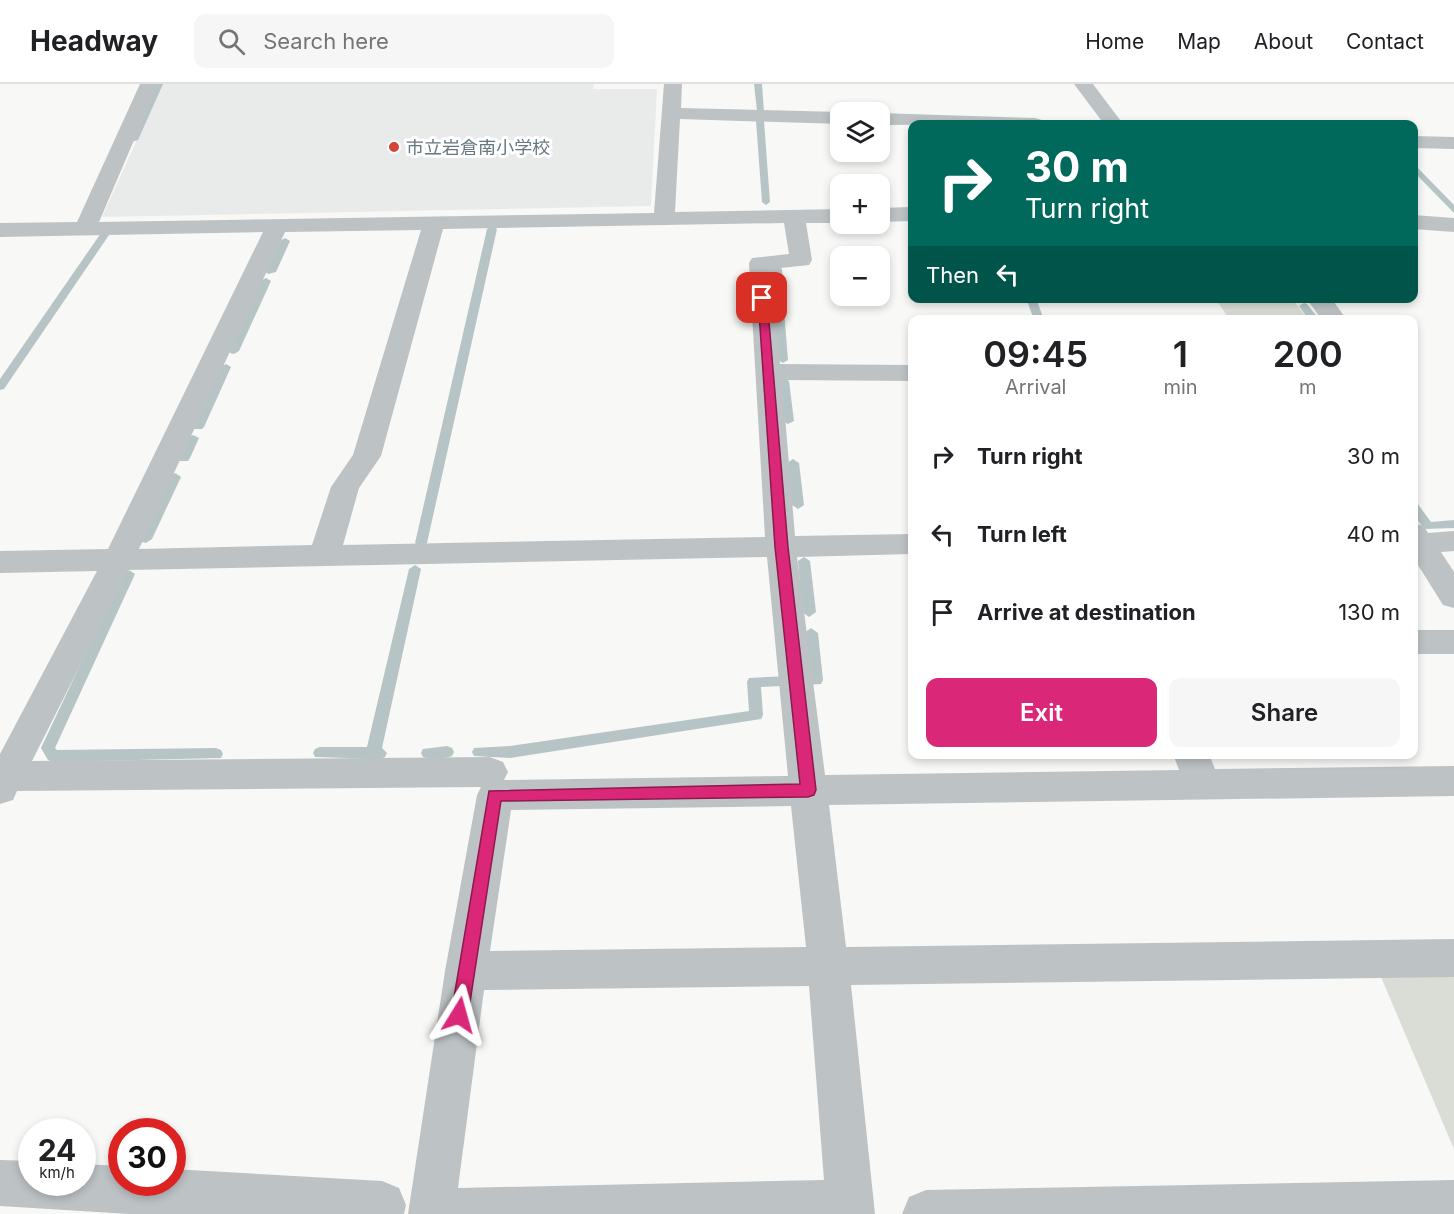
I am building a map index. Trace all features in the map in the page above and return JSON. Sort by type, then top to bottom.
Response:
[{"type":"street","points":[[84,228],[149,84]]},
{"type":"street","points":[[664,219],[673,84]]},
{"type":"street","points":[[1083,84],[1111,120]]},
{"type":"street","points":[[670,113],[830,118]]},
{"type":"street","points":[[890,120],[908,120]]},
{"type":"street","points":[[1418,142],[1454,143]]},
{"type":"street","points":[[890,215],[908,214]]},
{"type":"street","points":[[795,216],[801,260],[760,263],[781,547],[797,679],[808,790],[828,966],[850,1209],[431,1212],[466,971],[495,795],[808,790],[1197,770],[1454,782]]},
{"type":"street","points":[[0,230],[830,216]]},
{"type":"street","points":[[324,556],[345,487],[367,456],[434,222]]},
{"type":"street","points":[[1418,222],[1454,225]]},
{"type":"street","points":[[277,225],[118,560],[4,783],[490,772]]},
{"type":"street","points":[[1322,303],[1331,315]]},
{"type":"street","points":[[768,372],[908,373]]},
{"type":"street","points":[[1418,537],[1454,541]]},
{"type":"street","points":[[1418,540],[1454,597]]},
{"type":"street","points":[[0,562],[908,544]]},
{"type":"street","points":[[1418,642],[1454,642]]},
{"type":"street","points":[[466,971],[1454,958]]},
{"type":"street","points":[[0,1183],[382,1205],[380,1214]]},
{"type":"street","points":[[926,1214],[1454,1204]]},
{"type":"shaded area","name":"市立岩倉南小学校","points":[[162,84],[594,84],[593,89],[657,89],[651,206],[102,217]]},
{"type":"shaded area","points":[[1219,303],[1295,303],[1305,315],[1226,315]]},
{"type":"shaded area","points":[[1454,976],[1454,1149],[1381,977]]},
{"type":"waterway","points":[[134,140],[159,84]]},
{"type":"waterway","points":[[758,84],[761,111]]},
{"type":"waterway","points":[[760,121],[766,202]]},
{"type":"waterway","points":[[1418,171],[1454,210]]},
{"type":"waterway","points":[[421,543],[492,229]]},
{"type":"waterway","points":[[0,387],[104,235]]},
{"type":"waterway","points":[[271,272],[285,241]]},
{"type":"waterway","points":[[777,269],[779,298]]},
{"type":"waterway","points":[[234,351],[266,281]]},
{"type":"waterway","points":[[1033,303],[1037,315]]},
{"type":"waterway","points":[[1304,306],[1311,315]]},
{"type":"waterway","points":[[779,310],[783,360]]},
{"type":"waterway","points":[[198,427],[226,367]]},
{"type":"waterway","points":[[784,381],[788,421]]},
{"type":"waterway","points":[[184,458],[193,438]]},
{"type":"waterway","points":[[793,463],[798,505]]},
{"type":"waterway","points":[[146,539],[175,477]]},
{"type":"waterway","points":[[1418,513],[1428,526],[1454,524]]},
{"type":"waterway","points":[[804,561],[809,612]]},
{"type":"waterway","points":[[373,753],[415,569]]},
{"type":"waterway","points":[[129,574],[48,748],[53,756],[216,754]]},
{"type":"waterway","points":[[479,752],[510,752],[756,715],[754,682],[816,680],[811,633]]},
{"type":"waterway","points":[[428,753],[447,752]]},
{"type":"waterway","points":[[320,753],[373,753]]},
{"type":"waterway","points":[[373,753],[380,753]]},
{"type":"place","name":"市立岩倉南小学校","points":[[394,147]]},
{"type":"route","points":[[459,1015],[495,795],[808,790],[781,547],[762,298]]}]
